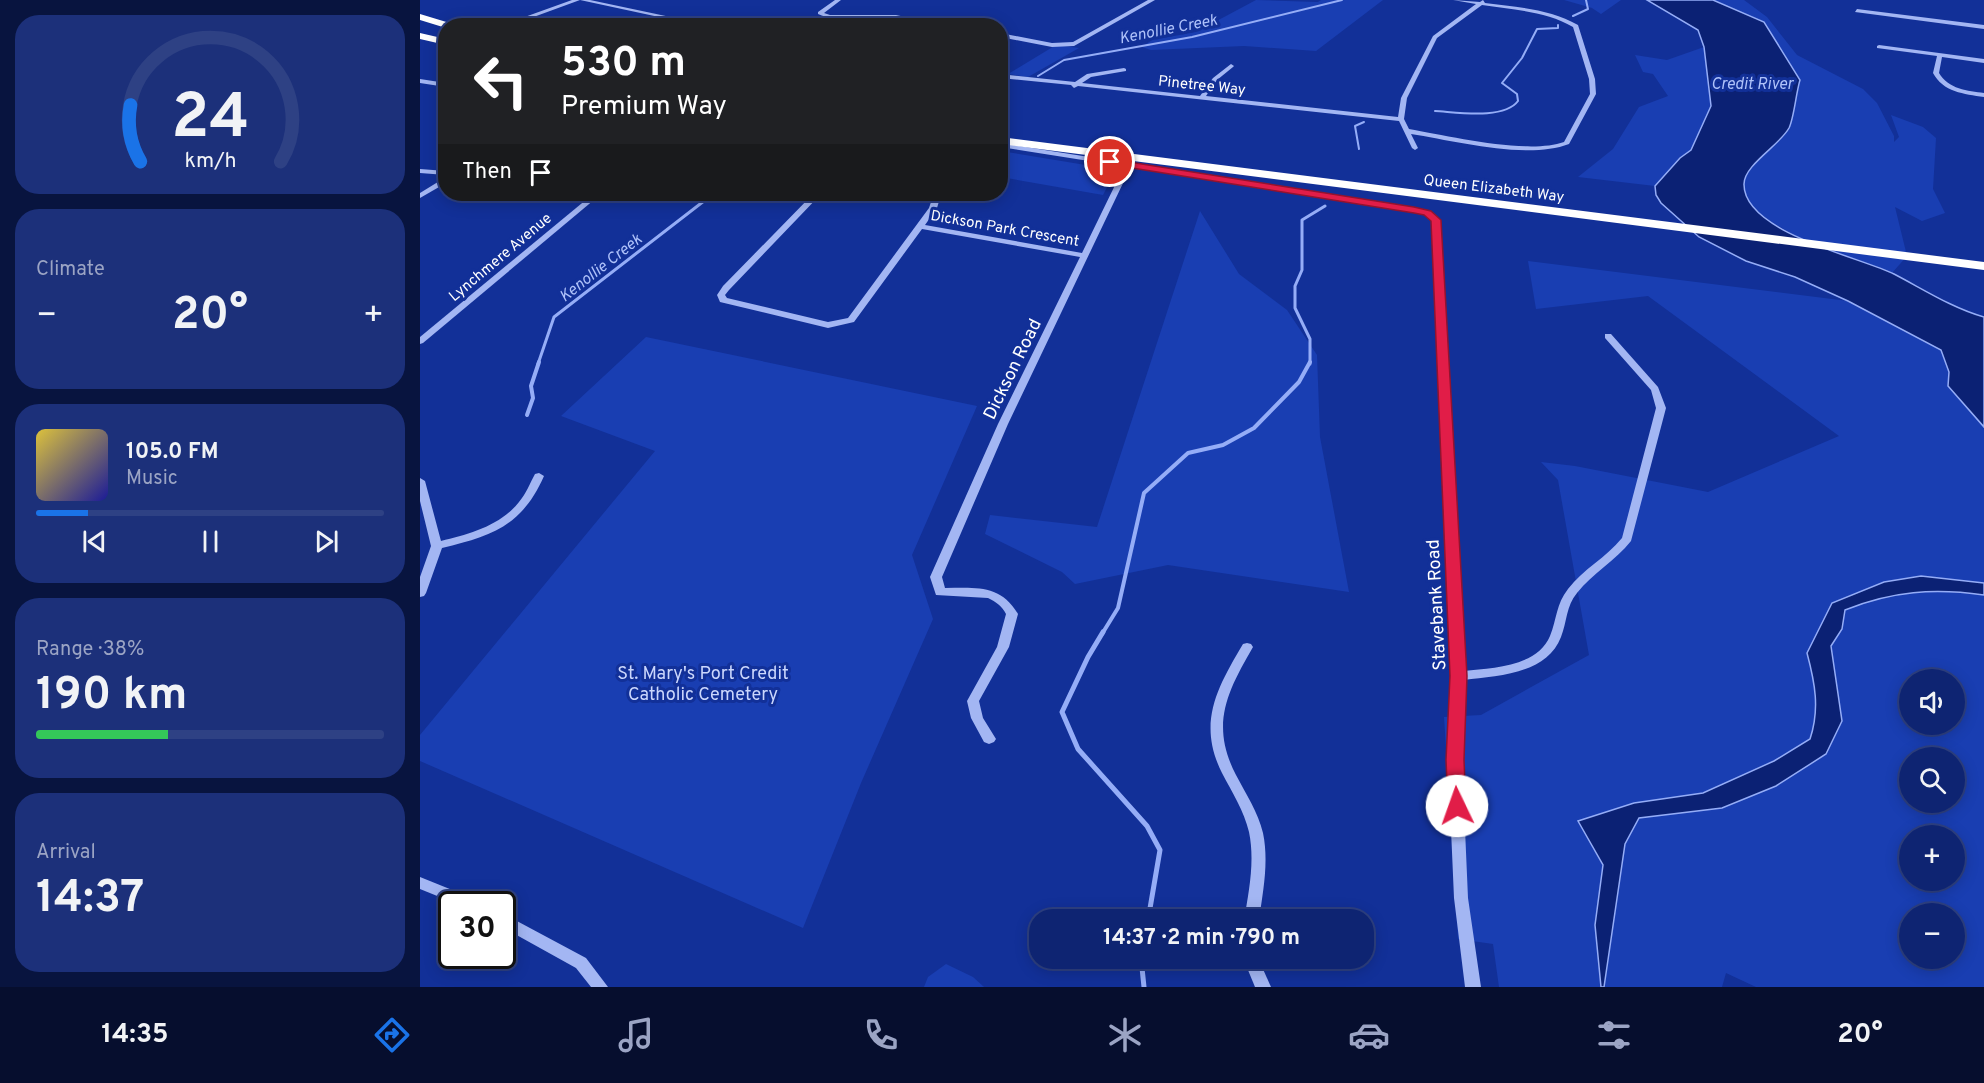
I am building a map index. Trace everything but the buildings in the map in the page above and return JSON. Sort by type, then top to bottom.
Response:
[{"type":"highway","points":[[420,17],[438,22]]},
{"type":"highway","points":[[420,27],[438,30]]},
{"type":"highway","points":[[420,36],[438,40]]},
{"type":"highway","name":"Queen Elizabeth Way","points":[[1008,135],[1580,212]]},
{"type":"highway","name":"Queen Elizabeth Way","points":[[1008,144],[1953,257],[1984,257]]},
{"type":"highway","name":"Queen Elizabeth Way","points":[[1953,257],[1984,266]]},
{"type":"street","points":[[525,18],[577,0]]},
{"type":"street","points":[[582,0],[669,18]]},
{"type":"street","points":[[838,0],[820,13],[829,17],[901,18]]},
{"type":"street","points":[[1008,36],[1068,46],[1152,0]]},
{"type":"street","points":[[1408,131],[1539,150],[1567,143],[1593,94],[1592,79],[1576,26],[1562,18],[1540,12],[1483,2],[1456,0]]},
{"type":"street","points":[[1415,148],[1401,119],[1404,98],[1435,37],[1483,2]]},
{"type":"street","points":[[1883,14],[1984,27]]},
{"type":"street","points":[[1879,47],[1984,62]]},
{"type":"street","points":[[1940,55],[1936,73],[1942,82],[1961,91],[1984,95]]},
{"type":"street","points":[[1201,98],[1215,80],[1231,66]]},
{"type":"street","points":[[1074,86],[1089,75],[1124,70]]},
{"type":"street","name":"Pinetree Way","points":[[1008,77],[1074,86],[1401,119]]},
{"type":"street","points":[[420,81],[438,84]]},
{"type":"street","points":[[1008,144],[1132,166]]},
{"type":"street","name":"Stavebank Road","points":[[1132,166],[1414,210],[1428,213],[1436,220],[1458,676],[1455,760],[1461,898],[1473,987]]},
{"type":"street","name":"Dickson Road","points":[[989,739],[977,718],[973,701],[1003,647],[1012,614],[1008,604],[991,594],[940,592],[936,577],[963,512],[1122,179],[1132,166]]},
{"type":"street","points":[[420,171],[438,172]]},
{"type":"street","points":[[420,196],[438,184]]},
{"type":"street","name":"Lynchmere Avenue","points":[[420,341],[589,201]]},
{"type":"street","name":"Dickson Park Crescent","points":[[810,201],[726,288],[721,295],[723,300],[822,324],[844,322],[858,313],[936,201]]},
{"type":"street","name":"Dickson Park Crescent","points":[[919,226],[1086,256]]},
{"type":"street","points":[[1458,676],[1508,670],[1526,664],[1540,654],[1554,641],[1566,600],[1585,579],[1619,550],[1627,538],[1661,408],[1655,389],[1608,336]]},
{"type":"street","points":[[437,546],[471,537],[512,517],[532,495],[539,476]]},
{"type":"street","points":[[420,481],[437,546],[420,593]]},
{"type":"street","points":[[1247,647],[1220,696],[1216,725],[1220,754],[1244,796],[1256,833],[1258,876],[1253,909]]},
{"type":"street","points":[[420,883],[440,891]]},
{"type":"street","points":[[516,928],[581,963],[600,987]]},
{"type":"street","points":[[1255,969],[1263,987]]},
{"type":"green space","points":[[1256,0],[1318,2],[1321,0],[1383,0],[1316,51],[1244,46],[1151,50],[1142,47],[1152,40],[1196,32]]},
{"type":"green space","points":[[1564,0],[1621,0],[1601,14],[1592,8]]},
{"type":"green space","points":[[1713,0],[1744,0],[1767,17],[1797,55],[1863,89],[1877,103],[1894,136],[1894,142],[1899,137],[1891,115],[1923,127],[1936,138],[1933,189],[1945,213],[1922,221],[1895,207],[1907,256],[1892,273],[1800,238],[1775,224],[1756,209],[1745,193],[1746,177],[1750,170],[1788,129],[1800,80],[1764,22]]},
{"type":"green space","points":[[1056,45],[1079,48],[1028,77],[1008,74]]},
{"type":"green space","points":[[1704,47],[1711,106],[1691,150],[1680,158],[1655,186],[1578,177],[1613,149],[1639,107],[1668,96],[1653,74],[1643,72],[1635,55],[1667,60]]},
{"type":"green space","points":[[1008,152],[1116,170],[1103,195],[1008,178]]},
{"type":"green space","points":[[1200,211],[1239,274],[1287,310],[1317,355],[1320,437],[1349,592],[1168,565],[1075,584],[1062,572],[985,534],[990,515],[1097,527]]},
{"type":"green space","points":[[1528,261],[1848,301],[1941,350],[1949,372],[1948,386],[1984,427],[1984,987],[1756,987],[1726,973],[1722,987],[1499,987],[1493,944],[1458,939],[1444,717],[1481,715],[1589,655],[1558,480],[1541,462],[1575,466],[1708,492],[1839,436],[1648,296],[1536,309]]},
{"type":"green space","name":"St. Mary's Port Credit Catholic Cemetery","points":[[646,337],[977,406],[912,555],[933,619],[861,783],[803,928],[420,761],[420,735],[655,451],[561,416]]},
{"type":"green space","points":[[946,964],[973,977],[984,987],[924,987],[928,977]]},
{"type":"water","name":"Credit River","points":[[1647,0],[1713,0],[1764,22],[1800,80],[1789,128],[1756,162],[1746,177],[1744,184],[1749,201],[1762,216],[1806,241],[1894,274],[1949,303],[1984,317],[1984,427],[1948,386],[1949,372],[1941,350],[1848,301],[1795,277],[1746,261],[1699,237],[1661,203],[1656,195],[1655,186],[1680,158],[1691,150],[1711,106],[1704,47],[1698,30]]},
{"type":"water","points":[[1921,576],[1984,583],[1984,595],[1948,592],[1913,593],[1880,599],[1845,610],[1842,629],[1831,646],[1842,721],[1826,754],[1776,786],[1722,808],[1639,818],[1625,844],[1604,987],[1601,987],[1595,925],[1603,865],[1578,821],[1634,803],[1703,793],[1774,761],[1810,739],[1816,707],[1807,653],[1832,603],[1884,582]]},
{"type":"waterway","name":"Kenollie Creek","points":[[1038,76],[1064,60],[1192,37],[1342,0]]},
{"type":"waterway","points":[[1573,16],[1588,9],[1586,0]]},
{"type":"waterway","points":[[1435,111],[1479,114],[1502,111],[1511,107],[1518,101],[1517,94],[1502,83],[1522,58],[1537,29],[1558,28],[1558,25]]},
{"type":"waterway","points":[[1359,149],[1355,126],[1364,122]]},
{"type":"waterway","name":"Kenollie Creek","points":[[538,364],[554,317],[704,201]]},
{"type":"waterway","points":[[1310,362],[1310,339],[1295,308],[1295,286],[1302,270],[1302,220],[1325,206]]},
{"type":"waterway","name":"Kenollie Creek","points":[[527,415],[533,398],[531,386],[539,362]]},
{"type":"waterway","points":[[1102,634],[1118,608],[1144,493],[1188,453],[1223,445],[1254,428],[1299,382],[1310,362]]},
{"type":"waterway","points":[[1103,632],[1088,657],[1062,712],[1078,749],[1147,826],[1160,850],[1150,909]]},
{"type":"waterway","points":[[1142,969],[1144,987]]},
{"type":"route","points":[[1110,162],[1414,210],[1428,213],[1435,218],[1438,236],[1458,676],[1455,760],[1457,806]]}]
